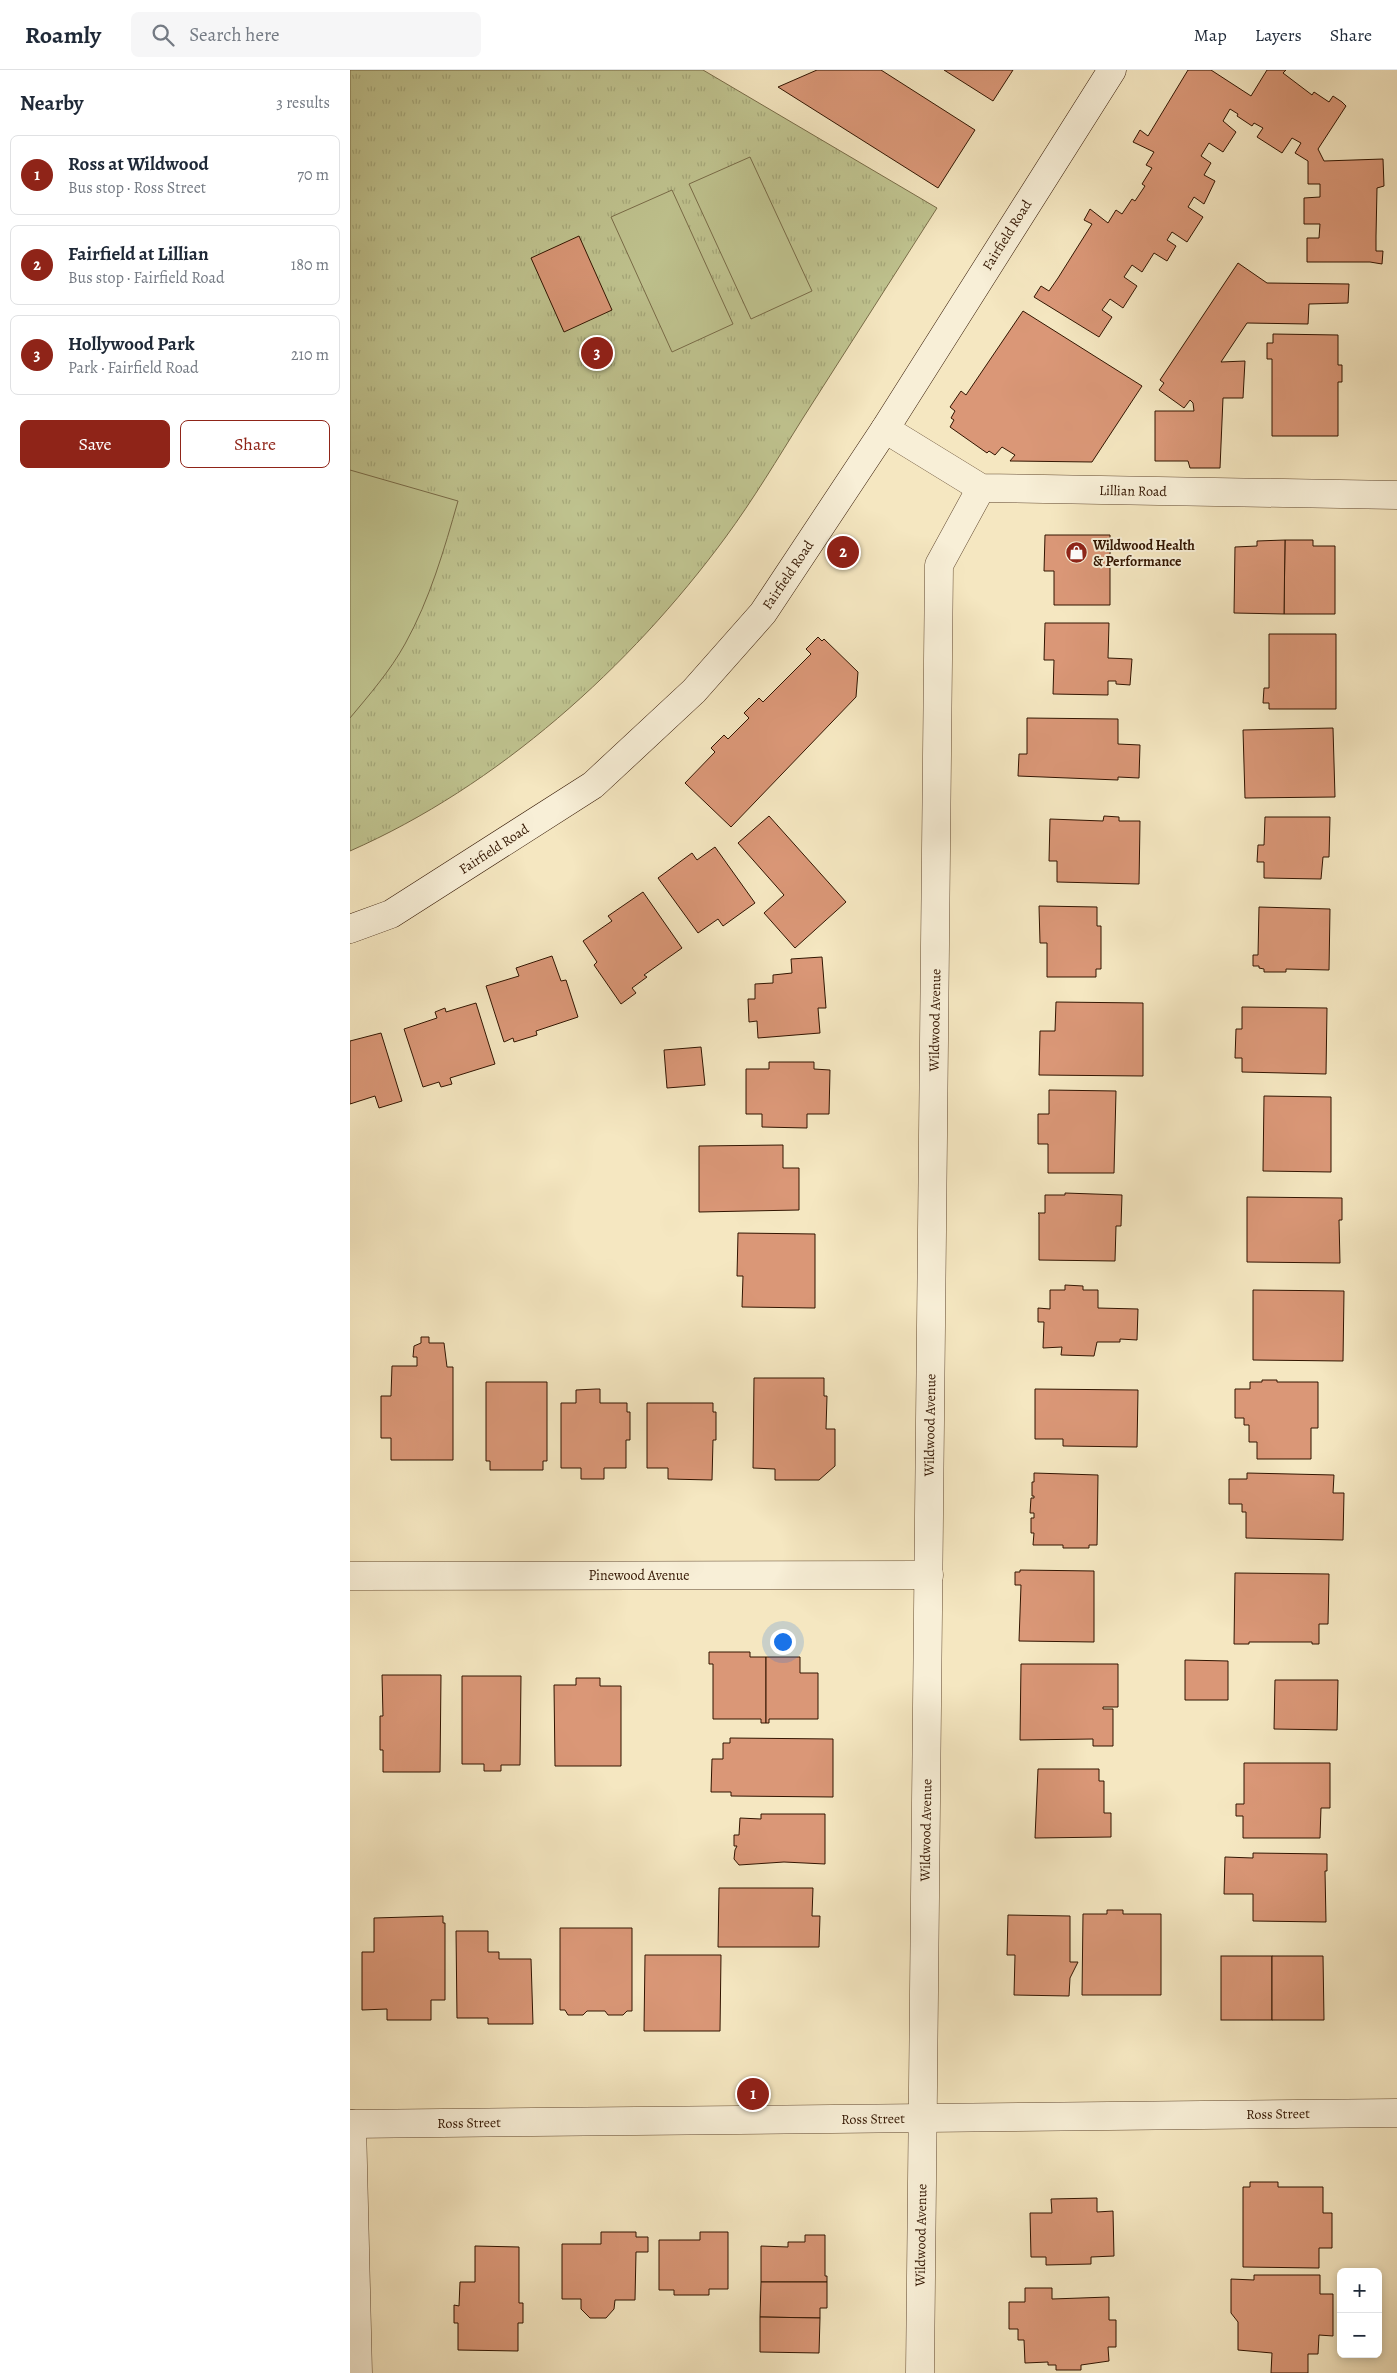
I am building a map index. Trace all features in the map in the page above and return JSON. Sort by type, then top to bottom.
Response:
[{"type":"street","name":"Fairfield Road","points":[[350,929],[391,914],[593,786],[694,691],[763,613],[884,429],[1112,70]]},
{"type":"street","points":[[884,429],[981,488]]},
{"type":"street","name":"Lillian Road","points":[[981,488],[1397,494]]},
{"type":"street","name":"Wildwood Avenue","points":[[920,2373],[939,565],[981,488]]},
{"type":"street","name":"Pinewood Avenue","points":[[350,1576],[929,1575]]},
{"type":"street","name":"Ross Street","points":[[351,2124],[1397,2113]]},
{"type":"street","points":[[351,2124],[358,2373]]},
{"type":"green space","points":[[350,70],[703,70],[937,208],[745,509],[688,586],[647,632],[604,677],[557,719],[509,757],[458,793],[405,824],[350,851]]},
{"type":"green space","points":[[750,157],[812,291],[751,319],[689,184]]},
{"type":"green space","points":[[672,190],[733,324],[672,352],[611,217]]},
{"type":"green space","points":[[350,470],[458,501],[436,574],[414,627],[393,664],[350,718]]},
{"type":"building","points":[[817,70],[881,70],[975,130],[938,188],[778,87]]},
{"type":"building","points":[[944,70],[1013,70],[993,101]]},
{"type":"building","points":[[1188,70],[1211,70],[1251,96],[1267,70],[1286,70],[1283,73],[1312,95],[1314,92],[1329,102],[1333,96],[1346,106],[1318,149],[1324,161],[1383,159],[1384,186],[1377,188],[1376,236],[1376,251],[1383,251],[1382,264],[1370,262],[1307,262],[1307,238],[1319,238],[1320,224],[1304,224],[1304,198],[1320,197],[1320,184],[1308,184],[1308,161],[1295,153],[1301,143],[1292,138],[1282,153],[1257,137],[1263,128],[1254,123],[1252,126],[1230,109],[1223,121],[1236,132],[1223,152],[1209,143],[1201,156],[1211,163],[1204,175],[1215,181],[1204,204],[1194,197],[1188,207],[1203,217],[1187,242],[1172,232],[1167,240],[1176,246],[1167,261],[1154,253],[1142,272],[1132,265],[1124,277],[1137,286],[1123,308],[1110,299],[1102,310],[1112,317],[1099,337],[1034,297],[1041,286],[1049,291],[1058,278],[1092,224],[1084,220],[1090,209],[1108,223],[1116,210],[1122,214],[1132,199],[1135,201],[1145,186],[1142,184],[1152,168],[1146,165],[1154,152],[1133,142],[1140,130],[1148,136]]},
{"type":"building","points":[[579,236],[612,310],[564,332],[531,258]]},
{"type":"building","points":[[1238,263],[1267,283],[1349,284],[1348,303],[1309,304],[1308,324],[1247,323],[1221,362],[1245,361],[1243,398],[1223,398],[1220,468],[1190,468],[1188,461],[1155,461],[1155,411],[1194,411],[1193,403],[1190,400],[1184,408],[1159,390],[1164,383],[1160,380]]},
{"type":"building","points":[[1023,311],[1142,386],[1092,462],[1010,461],[1015,455],[1002,447],[995,455],[989,451],[987,453],[950,427],[954,420],[951,418],[955,411],[950,407],[961,391],[966,395]]},
{"type":"building","points":[[1273,334],[1338,335],[1338,365],[1342,365],[1342,382],[1338,382],[1338,436],[1272,436],[1272,359],[1267,359],[1267,343],[1273,343]]},
{"type":"building","name":"Wildwood Health & Performance","points":[[1045,535],[1110,535],[1110,605],[1054,605],[1054,571],[1044,571]]},
{"type":"building","points":[[1285,540],[1313,540],[1313,546],[1335,546],[1335,614],[1284,614]]},
{"type":"building","points":[[1285,540],[1284,614],[1234,613],[1235,547],[1257,546],[1257,541]]},
{"type":"building","points":[[1045,623],[1109,623],[1108,658],[1132,659],[1130,685],[1116,684],[1116,681],[1108,681],[1108,695],[1053,694],[1054,660],[1044,660]]},
{"type":"building","points":[[1269,634],[1336,634],[1336,709],[1269,709],[1269,703],[1263,703],[1264,688],[1269,688]]},
{"type":"building","points":[[818,637],[822,641],[824,639],[858,672],[856,697],[731,827],[685,783],[715,752],[711,748],[724,735],[728,739],[749,718],[744,713],[759,698],[763,702],[811,654],[806,649]]},
{"type":"building","points":[[1027,718],[1118,719],[1118,744],[1140,745],[1139,778],[1118,777],[1118,780],[1018,776],[1019,754],[1027,754]]},
{"type":"building","points":[[1333,728],[1335,797],[1245,798],[1243,730]]},
{"type":"building","points":[[769,816],[846,902],[795,948],[764,913],[784,895],[738,843]]},
{"type":"building","points":[[1104,816],[1119,817],[1119,821],[1140,821],[1139,884],[1057,882],[1057,861],[1049,861],[1050,819],[1103,821]]},
{"type":"building","points":[[1265,817],[1330,817],[1329,857],[1323,857],[1321,879],[1264,878],[1264,862],[1257,862],[1258,845],[1264,845]]},
{"type":"building","points":[[715,847],[755,903],[723,926],[718,919],[698,933],[658,878],[692,853],[697,860]]},
{"type":"building","points":[[643,892],[682,948],[644,975],[647,977],[632,988],[636,993],[621,1004],[594,965],[597,962],[583,941],[612,921],[608,916]]},
{"type":"building","points":[[1039,906],[1097,907],[1097,926],[1101,926],[1101,969],[1096,969],[1096,977],[1047,977],[1047,943],[1040,943]]},
{"type":"building","points":[[1259,907],[1330,909],[1329,970],[1286,969],[1286,972],[1264,972],[1264,969],[1259,968],[1259,966],[1253,966],[1253,955],[1258,955]]},
{"type":"building","points":[[552,956],[561,981],[566,980],[578,1017],[536,1031],[537,1035],[514,1042],[513,1038],[504,1042],[486,986],[519,976],[516,968]]},
{"type":"building","points":[[822,957],[826,1008],[818,1008],[820,1033],[758,1038],[757,1021],[749,1022],[748,999],[755,999],[755,984],[773,983],[773,975],[792,973],[791,959]]},
{"type":"building","points":[[1056,1002],[1143,1003],[1143,1076],[1039,1075],[1040,1031],[1055,1031]]},
{"type":"building","points":[[476,1003],[495,1064],[450,1078],[452,1084],[441,1087],[439,1082],[423,1087],[404,1029],[437,1018],[435,1012],[445,1008],[446,1012]]},
{"type":"building","points":[[1242,1007],[1327,1008],[1326,1074],[1242,1072],[1242,1058],[1235,1058],[1236,1029],[1242,1029]]},
{"type":"building","points":[[381,1033],[402,1101],[379,1108],[375,1096],[350,1104],[350,1041]]},
{"type":"building","points":[[701,1047],[705,1085],[667,1088],[664,1050]]},
{"type":"building","points":[[769,1062],[814,1062],[814,1069],[830,1070],[829,1114],[807,1114],[807,1128],[762,1127],[762,1114],[746,1114],[746,1069],[769,1069]]},
{"type":"building","points":[[1049,1090],[1116,1091],[1114,1173],[1048,1173],[1048,1144],[1038,1144],[1038,1114],[1049,1114]]},
{"type":"building","points":[[1264,1096],[1331,1097],[1331,1172],[1263,1171]]},
{"type":"building","points":[[783,1145],[783,1168],[799,1168],[799,1210],[699,1212],[699,1146]]},
{"type":"building","points":[[1065,1193],[1122,1195],[1121,1226],[1116,1226],[1115,1261],[1039,1260],[1038,1213],[1045,1213],[1045,1195],[1065,1195]]},
{"type":"building","points":[[1247,1197],[1342,1198],[1342,1220],[1339,1220],[1340,1263],[1247,1262]]},
{"type":"building","points":[[738,1233],[815,1234],[815,1308],[742,1307],[743,1276],[737,1276]]},
{"type":"building","points":[[1065,1285],[1083,1286],[1083,1290],[1098,1290],[1098,1308],[1138,1309],[1137,1340],[1120,1339],[1120,1342],[1097,1342],[1094,1356],[1061,1355],[1062,1347],[1043,1348],[1044,1322],[1038,1322],[1038,1308],[1050,1309],[1050,1290],[1065,1290]]},
{"type":"building","points":[[1253,1290],[1344,1291],[1343,1361],[1253,1360]]},
{"type":"building","points":[[421,1337],[429,1337],[429,1343],[444,1343],[447,1367],[453,1367],[453,1460],[391,1460],[391,1438],[381,1438],[381,1396],[391,1396],[392,1366],[417,1366],[417,1357],[413,1357],[414,1346],[421,1343]]},
{"type":"building","points":[[754,1378],[824,1378],[824,1396],[827,1396],[826,1429],[835,1429],[835,1466],[819,1480],[775,1480],[775,1469],[753,1468]]},
{"type":"building","points":[[1262,1380],[1318,1382],[1318,1428],[1311,1428],[1311,1459],[1257,1459],[1257,1442],[1249,1442],[1249,1425],[1244,1425],[1244,1418],[1235,1418],[1235,1389],[1250,1389],[1250,1382],[1262,1382]]},
{"type":"building","points":[[486,1382],[547,1382],[547,1461],[543,1461],[543,1470],[490,1470],[490,1461],[486,1461]]},
{"type":"building","points":[[600,1389],[600,1403],[627,1403],[627,1412],[630,1412],[630,1440],[626,1440],[626,1468],[604,1468],[604,1479],[581,1479],[581,1468],[561,1468],[561,1403],[576,1403],[576,1390]]},
{"type":"building","points":[[1035,1389],[1138,1390],[1137,1447],[1063,1446],[1063,1439],[1035,1439]]},
{"type":"building","points":[[647,1403],[713,1403],[713,1412],[716,1412],[716,1440],[713,1440],[712,1480],[668,1479],[668,1468],[647,1468]]},
{"type":"building","points":[[1034,1473],[1098,1475],[1097,1545],[1089,1545],[1089,1548],[1063,1548],[1063,1545],[1033,1545],[1034,1533],[1031,1533],[1031,1518],[1034,1518],[1034,1513],[1030,1513],[1031,1498],[1034,1498],[1032,1496],[1032,1482],[1034,1482]]},
{"type":"building","points":[[1247,1473],[1334,1475],[1333,1493],[1344,1493],[1343,1540],[1246,1538],[1246,1512],[1242,1512],[1242,1504],[1229,1504],[1229,1479],[1247,1479]]},
{"type":"building","points":[[1020,1570],[1094,1571],[1094,1642],[1019,1641],[1021,1585],[1015,1585],[1015,1572],[1020,1572]]},
{"type":"building","points":[[1235,1573],[1329,1574],[1328,1624],[1319,1624],[1319,1644],[1312,1644],[1312,1642],[1249,1642],[1249,1644],[1234,1644]]},
{"type":"building","points":[[709,1652],[750,1652],[750,1657],[766,1657],[766,1723],[761,1723],[761,1719],[713,1719],[713,1664],[709,1664]]},
{"type":"building","points":[[766,1657],[800,1657],[800,1673],[818,1673],[818,1719],[769,1719],[769,1723],[766,1723]]},
{"type":"building","points":[[1185,1660],[1228,1661],[1228,1700],[1185,1700]]},
{"type":"building","points":[[1021,1664],[1118,1664],[1118,1707],[1103,1707],[1103,1709],[1113,1709],[1113,1746],[1093,1746],[1093,1739],[1020,1740]]},
{"type":"building","points":[[382,1675],[441,1675],[440,1772],[383,1772],[383,1750],[380,1750],[380,1716],[383,1716]]},
{"type":"building","points":[[462,1676],[521,1676],[520,1765],[501,1765],[501,1771],[484,1771],[484,1764],[462,1764]]},
{"type":"building","points":[[576,1678],[600,1678],[600,1686],[621,1686],[621,1766],[555,1766],[554,1685],[576,1685]]},
{"type":"building","points":[[1275,1680],[1338,1680],[1337,1730],[1274,1729]]},
{"type":"building","points":[[730,1738],[833,1739],[833,1797],[731,1796],[731,1792],[711,1792],[712,1759],[723,1759],[723,1743],[730,1743]]},
{"type":"building","points":[[1244,1763],[1330,1763],[1330,1808],[1321,1808],[1320,1838],[1243,1838],[1243,1816],[1236,1816],[1236,1804],[1244,1804]]},
{"type":"building","points":[[1038,1769],[1099,1769],[1099,1781],[1104,1781],[1104,1813],[1111,1813],[1111,1837],[1035,1838]]},
{"type":"building","points":[[761,1814],[825,1814],[825,1864],[784,1862],[739,1865],[734,1859],[737,1846],[734,1846],[734,1835],[739,1835],[740,1818],[761,1819]]},
{"type":"building","points":[[1253,1853],[1327,1854],[1327,1871],[1325,1871],[1326,1922],[1253,1921],[1253,1894],[1224,1894],[1225,1857],[1253,1858]]},
{"type":"building","points":[[719,1888],[813,1888],[812,1916],[820,1916],[819,1947],[718,1947]]},
{"type":"building","points":[[1107,1910],[1123,1910],[1123,1914],[1161,1914],[1161,1995],[1082,1995],[1083,1914],[1107,1914]]},
{"type":"building","points":[[1008,1915],[1070,1916],[1070,1962],[1078,1962],[1070,1978],[1069,1996],[1014,1995],[1015,1955],[1007,1955]]},
{"type":"building","points":[[443,1916],[443,1923],[445,1923],[445,2000],[431,2000],[431,2020],[387,2020],[387,2009],[362,2010],[362,1952],[374,1952],[374,1918]]},
{"type":"building","points":[[560,1928],[632,1928],[632,2011],[627,2011],[623,2015],[608,2015],[605,2011],[587,2011],[583,2015],[568,2015],[565,2010],[560,2010]]},
{"type":"building","points":[[456,1931],[488,1931],[488,1952],[499,1952],[499,1959],[531,1959],[533,2024],[488,2024],[488,2018],[457,2018]]},
{"type":"building","points":[[645,1955],[721,1955],[720,2031],[644,2031]]},
{"type":"building","points":[[1221,1956],[1272,1956],[1272,2020],[1221,2020]]},
{"type":"building","points":[[1272,1956],[1323,1956],[1324,2020],[1272,2020]]},
{"type":"building","points":[[1250,2182],[1278,2182],[1278,2187],[1323,2187],[1323,2213],[1332,2213],[1332,2248],[1319,2248],[1319,2268],[1243,2267],[1243,2187],[1250,2187]]},
{"type":"building","points":[[1097,2198],[1097,2212],[1113,2211],[1114,2256],[1091,2257],[1091,2264],[1046,2265],[1046,2257],[1031,2257],[1030,2213],[1052,2213],[1051,2199]]},
{"type":"building","points":[[601,2232],[636,2232],[636,2237],[648,2237],[648,2252],[636,2252],[635,2300],[615,2300],[614,2309],[606,2318],[590,2318],[581,2309],[581,2299],[562,2299],[562,2244],[601,2244]]},
{"type":"building","points":[[700,2232],[728,2232],[728,2289],[709,2289],[709,2295],[674,2295],[674,2290],[659,2290],[659,2240],[700,2240]]},
{"type":"building","points":[[805,2235],[825,2235],[825,2276],[827,2276],[827,2282],[761,2282],[761,2246],[788,2247],[788,2242],[805,2242]]},
{"type":"building","points":[[475,2246],[519,2247],[519,2303],[523,2303],[523,2323],[518,2323],[518,2351],[458,2350],[458,2323],[454,2323],[454,2305],[459,2306],[460,2282],[475,2282]]},
{"type":"building","points":[[1254,2275],[1320,2275],[1320,2294],[1333,2294],[1333,2336],[1319,2335],[1318,2354],[1308,2354],[1308,2373],[1271,2373],[1272,2353],[1238,2350],[1238,2322],[1231,2313],[1231,2279],[1254,2280]]},
{"type":"building","points":[[761,2282],[827,2282],[827,2308],[820,2308],[820,2318],[760,2317]]},
{"type":"building","points":[[1025,2288],[1052,2288],[1052,2299],[1109,2297],[1109,2320],[1116,2320],[1116,2347],[1108,2347],[1109,2361],[1081,2365],[1081,2370],[1056,2370],[1056,2365],[1048,2365],[1048,2362],[1025,2363],[1024,2340],[1018,2340],[1018,2329],[1009,2329],[1009,2302],[1025,2302]]},
{"type":"building","points":[[760,2317],[820,2318],[819,2353],[760,2352]]},
{"type":"place","name":"Hollywood Park","points":[[597,353]]},
{"type":"place","name":"Fairfield at Lillian","points":[[843,552]]},
{"type":"place","name":"Wildwood Health & Performance","points":[[1077,553]]},
{"type":"place","name":"Ross at Wildwood","points":[[753,2094]]}]
